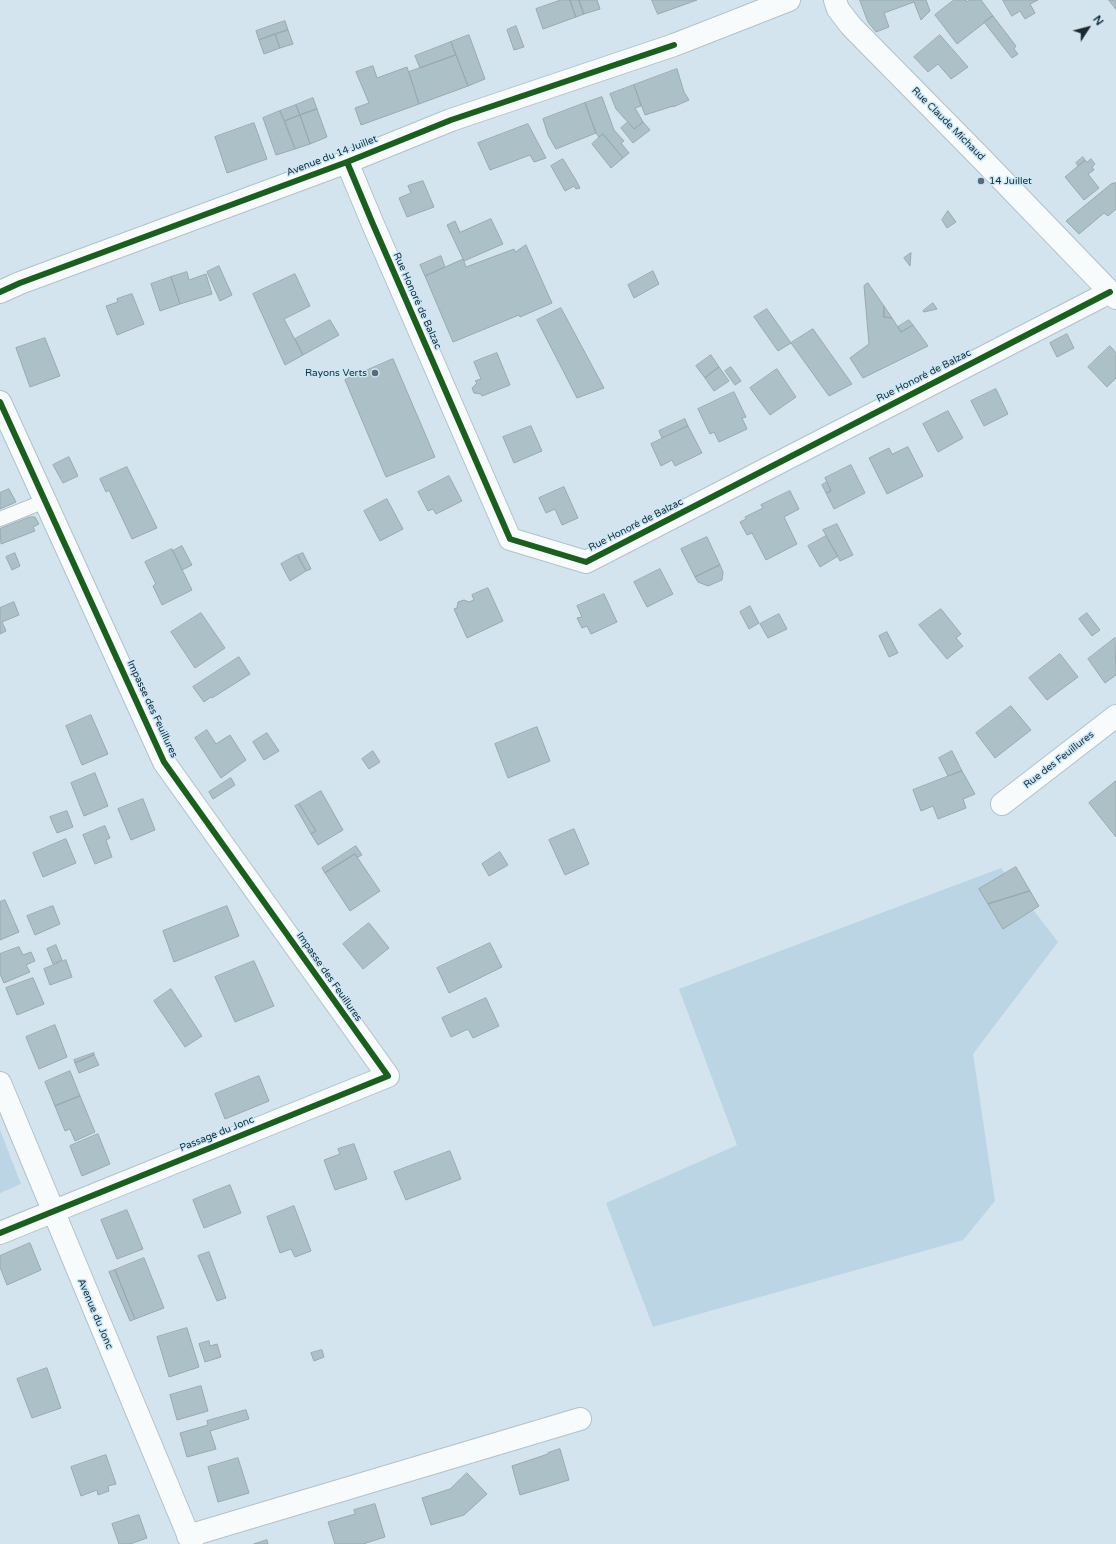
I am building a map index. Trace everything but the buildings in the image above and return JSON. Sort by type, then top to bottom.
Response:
[{"type":"street","name":"Avenue du 14 Juillet","points":[[0,292],[20,283],[347,162],[451,120],[674,45],[789,0]]},
{"type":"street","name":"Rue Claude Michaud","points":[[834,0],[838,9],[851,26],[1113,295]]},
{"type":"street","name":"Rue Honoré de Balzac","points":[[347,162],[510,539],[586,562],[1113,295]]},
{"type":"street","name":"Impasse des Feuillures","points":[[0,402],[164,762],[388,1076]]},
{"type":"street","name":"Rue des Feuillures","points":[[1002,804],[1116,716]]},
{"type":"street","name":"Passage du Jonc","points":[[0,1233],[388,1076]]},
{"type":"street","name":"Avenue du Jonc","points":[[0,1083],[190,1540]]},
{"type":"street","points":[[190,1540],[580,1419]]},
{"type":"lane","points":[[0,519],[45,501]]},
{"type":"shaded area","points":[[1001,868],[1058,942],[973,1054],[995,1201],[963,1240],[653,1327],[606,1203],[737,1145],[679,989]]},
{"type":"shaded area","points":[[0,1130],[21,1184],[0,1193]]},
{"type":"cycle path","points":[[0,292],[20,283],[347,162],[451,120],[674,45]]},
{"type":"cycle path","points":[[347,162],[510,539],[586,562],[1110,292]]},
{"type":"cycle path","points":[[0,402],[164,762],[388,1076],[0,1233]]},
{"type":"place","name":"14 Juillet","points":[[981,181]]},
{"type":"place","name":"Rayons Verts","points":[[375,373]]}]
